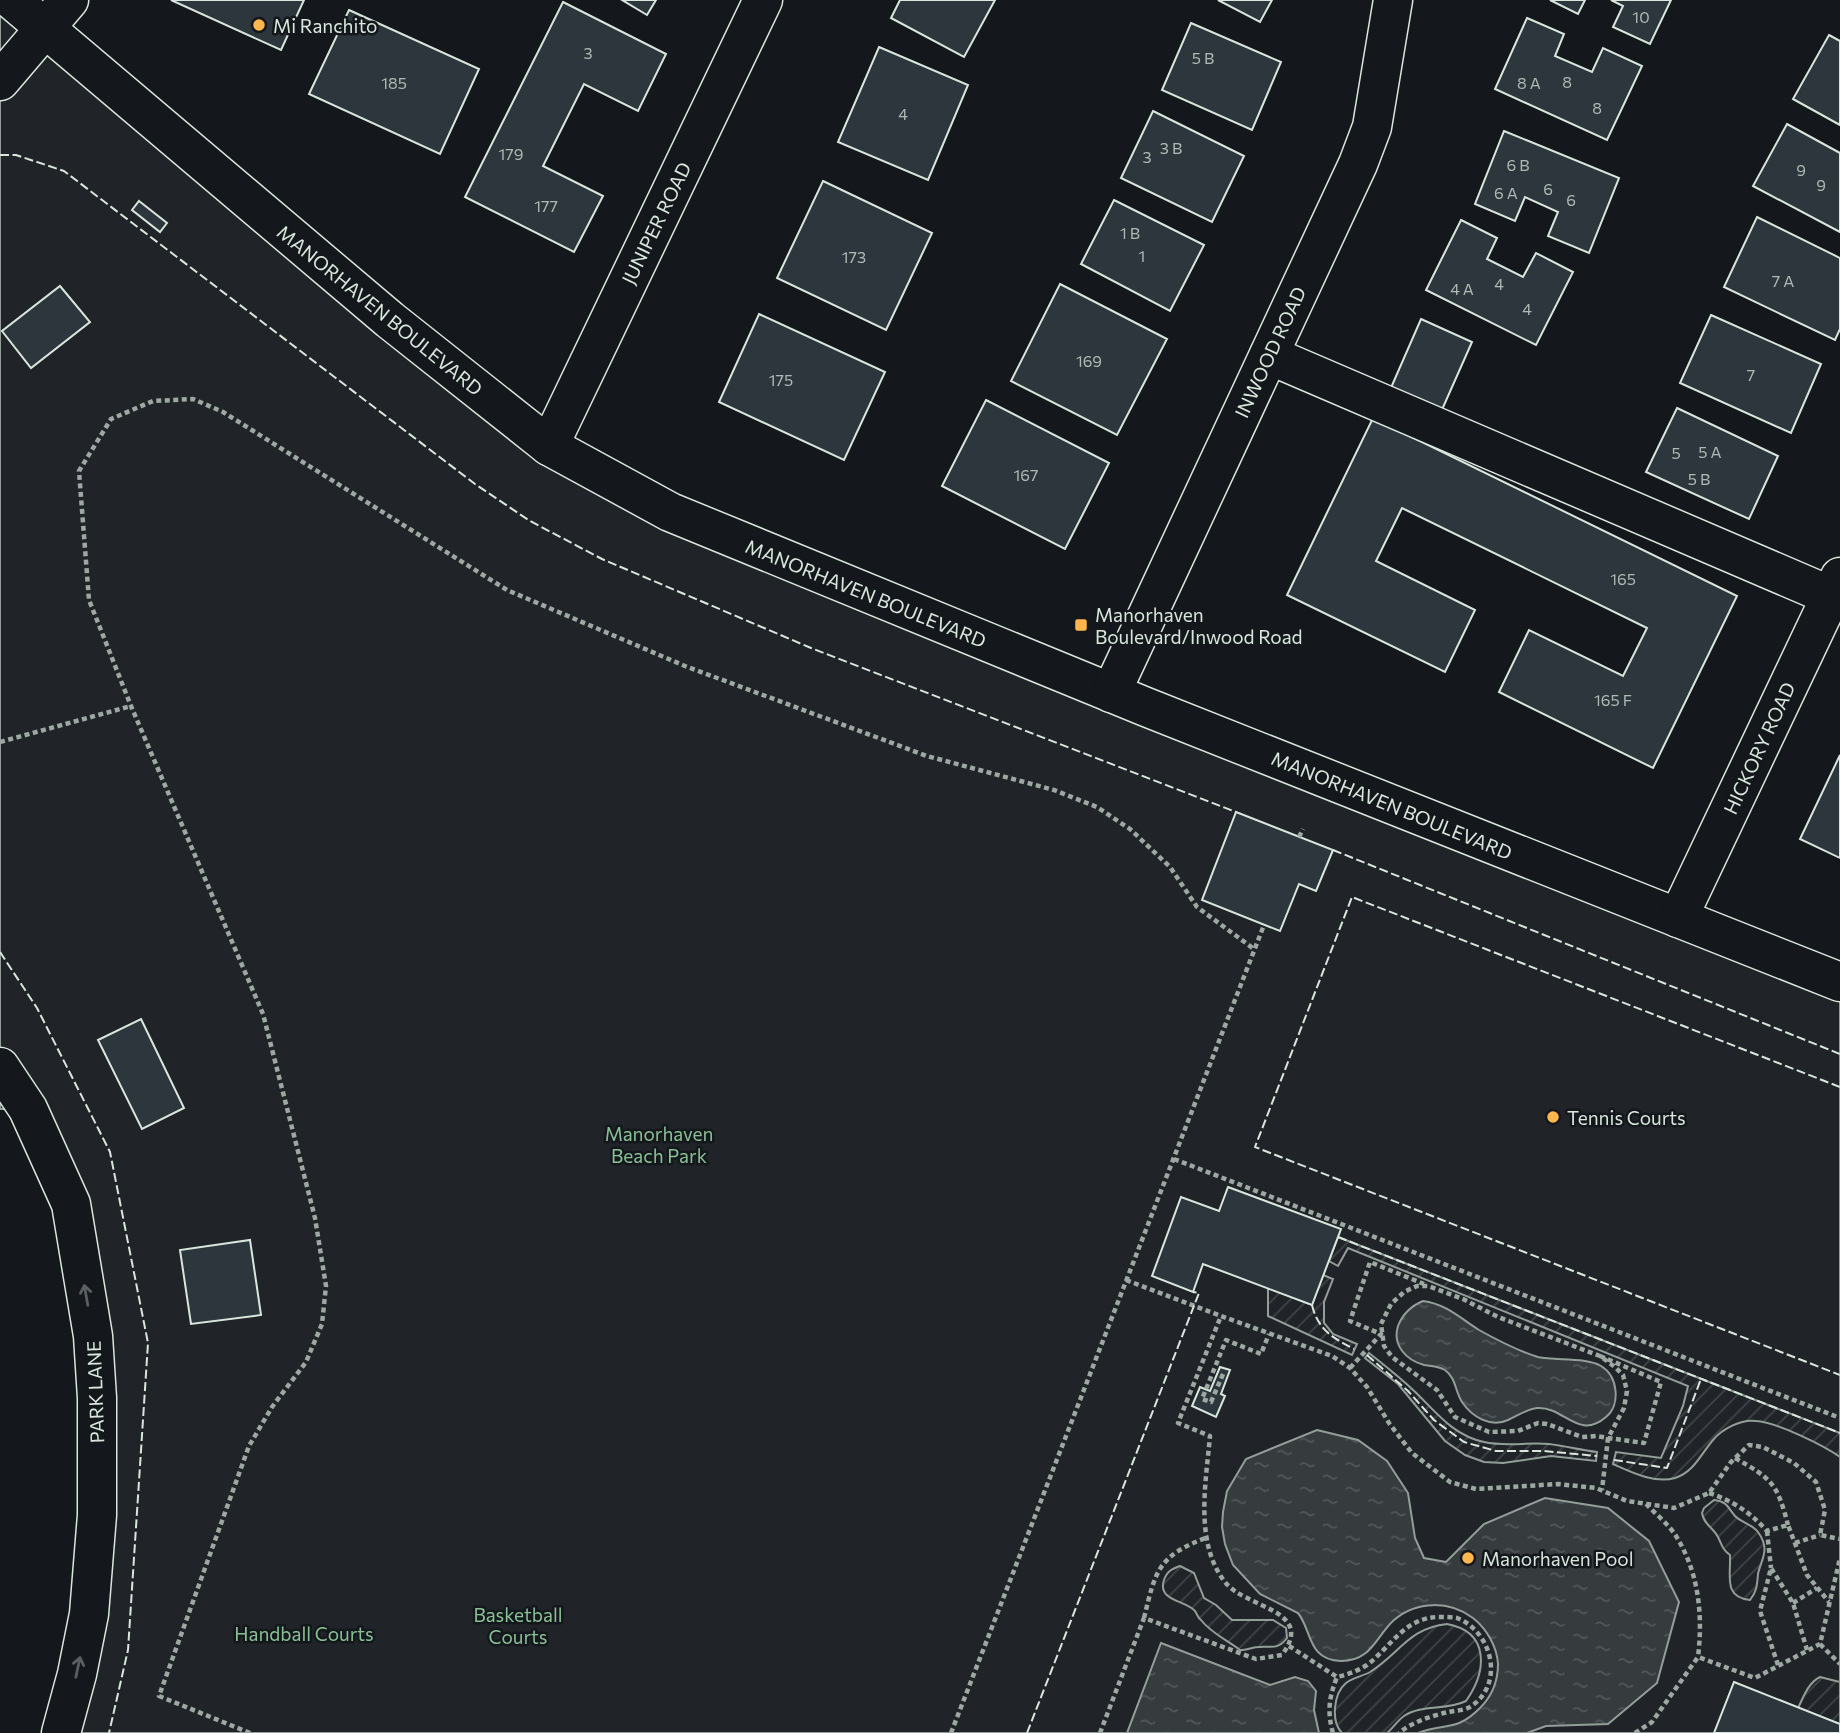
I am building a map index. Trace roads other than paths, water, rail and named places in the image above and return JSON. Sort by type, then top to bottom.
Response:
[{"type":"street","name":"MANORHAVEN BOULEVARD","points":[[12,0],[390,320],[548,446],[670,512],[1111,693],[1840,982]]},
{"type":"street","points":[[0,81],[69,0]]},
{"type":"street","name":"JUNIPER ROAD","points":[[548,446],[763,0]]},
{"type":"street","name":"INWOOD ROAD","points":[[1111,693],[1359,164],[1372,127],[1393,0]]},
{"type":"street","points":[[0,26],[45,29]]},
{"type":"street","points":[[1269,355],[1835,587]]},
{"type":"street","name":"HICKORY ROAD","points":[[1678,918],[1835,587]]},
{"type":"street","name":"PARK LANE","points":[[0,1067],[29,1109],[71,1204],[93,1336],[97,1398],[97,1515],[92,1589],[77,1674],[61,1733]]},
{"type":"water","points":[[1423,1301],[1446,1308],[1486,1334],[1530,1355],[1587,1361],[1601,1366],[1611,1376],[1616,1391],[1611,1412],[1596,1423],[1587,1425],[1571,1421],[1547,1409],[1537,1408],[1502,1422],[1482,1420],[1462,1402],[1449,1373],[1412,1359],[1399,1345],[1397,1333],[1400,1321],[1408,1311]]},
{"type":"water","points":[[1317,1430],[1358,1440],[1387,1461],[1408,1493],[1415,1538],[1424,1558],[1446,1562],[1484,1524],[1545,1498],[1608,1508],[1649,1541],[1679,1602],[1657,1683],[1608,1724],[1546,1726],[1527,1733],[1418,1733],[1464,1721],[1480,1708],[1494,1688],[1498,1664],[1496,1651],[1478,1622],[1454,1608],[1423,1606],[1403,1613],[1394,1620],[1360,1657],[1341,1661],[1330,1659],[1316,1650],[1298,1613],[1260,1594],[1233,1565],[1225,1544],[1222,1527],[1227,1491],[1246,1459]]},
{"type":"water","points":[[1161,1643],[1270,1685],[1295,1677],[1308,1681],[1316,1691],[1314,1710],[1319,1733],[1127,1733]]},
{"type":"place","name":"Mi Ranchito","points":[[259,25]]},
{"type":"place","name":"Manorhaven Boulevard/Inwood Road","points":[[1081,625]]},
{"type":"place","name":"Tennis Courts","points":[[1553,1117]]},
{"type":"place","name":"Manorhaven Pool","points":[[1468,1558]]},
{"type":"park label","name":"Manorhaven Beach Park","points":[[659,1144]]},
{"type":"park label","name":"Basketball Courts","points":[[518,1625]]},
{"type":"park label","name":"Handball Courts","points":[[304,1633]]}]
